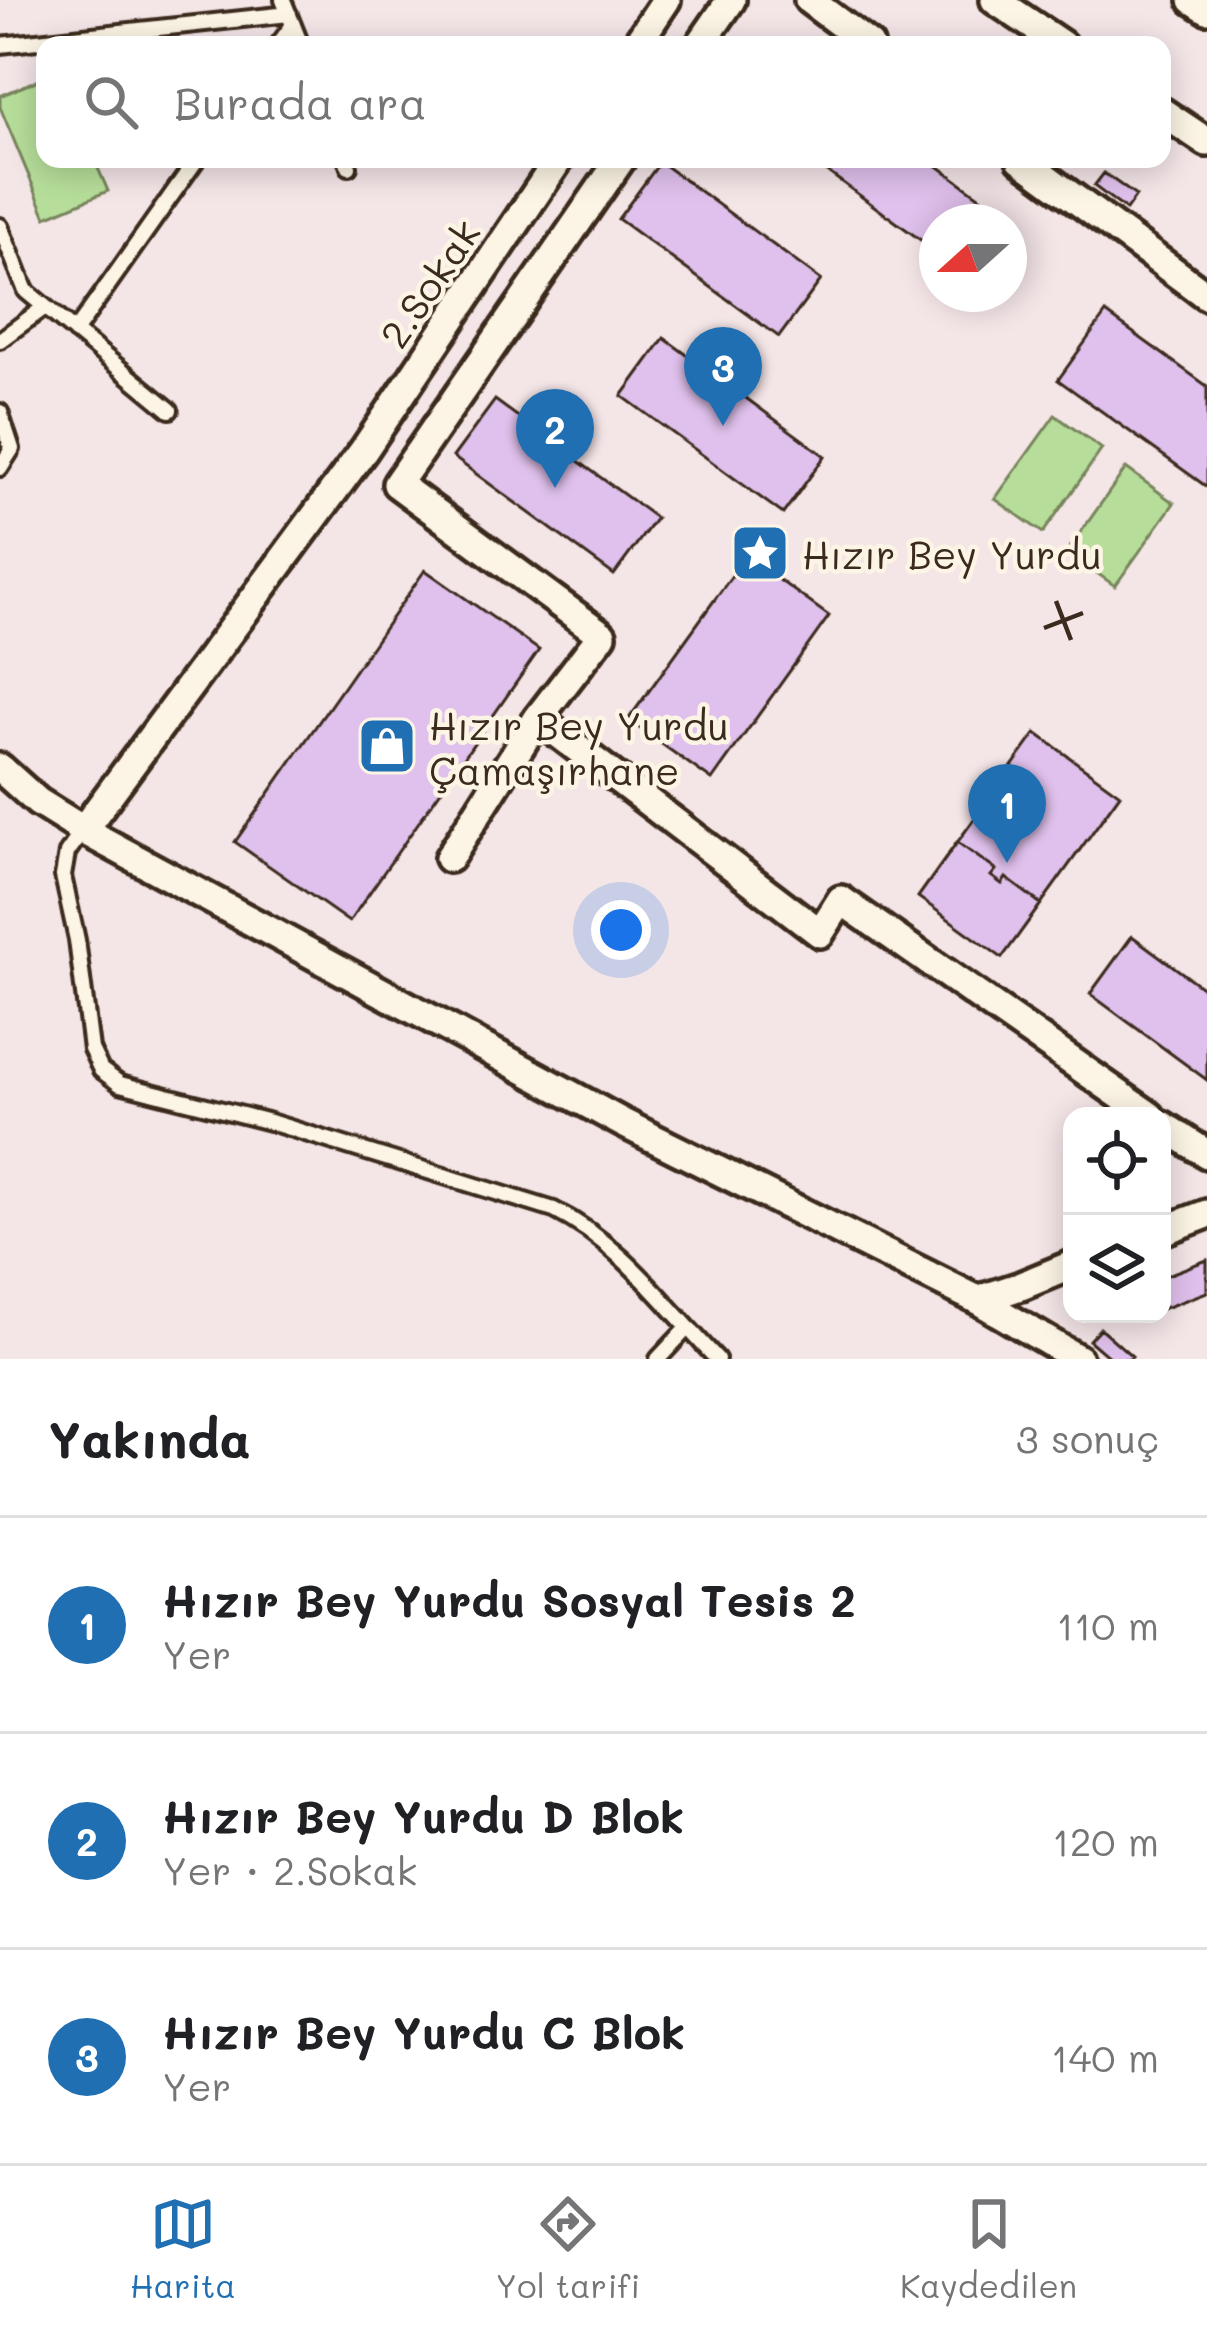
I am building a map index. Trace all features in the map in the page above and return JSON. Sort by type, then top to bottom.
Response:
[{"type":"street","points":[[642,36],[666,0]]},
{"type":"street","points":[[706,36],[731,0]]},
{"type":"street","points":[[809,0],[857,36]]},
{"type":"street","points":[[995,0],[1049,36]]},
{"type":"street","points":[[1193,0],[1207,10]]},
{"type":"street","points":[[1171,118],[1207,142]]},
{"type":"street","name":"2.Sokak","points":[[83,830],[364,450],[553,168]]},
{"type":"street","points":[[449,858],[538,718],[602,635],[397,484],[615,168]]},
{"type":"street","points":[[1033,168],[1207,296]]},
{"type":"street","points":[[538,718],[820,933],[841,900],[1137,1107]]},
{"type":"street","points":[[0,768],[38,802],[83,830],[623,1123],[978,1300],[1078,1359]]},
{"type":"street","points":[[1171,1131],[1207,1154]]},
{"type":"street","points":[[1171,1228],[1207,1214]]},
{"type":"street","points":[[978,1300],[1063,1268]]},
{"type":"lane","points":[[81,36],[288,13]]},
{"type":"lane","points":[[0,45],[36,41]]},
{"type":"lane","points":[[75,332],[191,168]]},
{"type":"lane","points":[[0,226],[26,291],[170,410]]},
{"type":"lane","points":[[0,340],[45,307]]},
{"type":"lane","points":[[0,412],[12,449],[0,468]]},
{"type":"lane","points":[[83,830],[67,853],[63,876],[80,957],[91,1049],[110,1078],[554,1210],[611,1247],[718,1359]]},
{"type":"lane","points":[[658,1359],[687,1328]]},
{"type":"green space","points":[[36,81],[36,168],[98,168],[108,191],[46,217],[0,107],[0,96]]},
{"type":"green space","points":[[1055,415],[1102,449],[1043,533],[995,499]]},
{"type":"green space","points":[[1126,468],[1174,503],[1115,586],[1067,552]]},
{"type":"building","points":[[656,168],[668,168],[821,280],[779,337],[618,219]]},
{"type":"building","points":[[822,168],[940,168],[990,204],[919,204],[919,239]]},
{"type":"building","points":[[1104,173],[1136,196],[1126,210],[1094,186]]},
{"type":"building","points":[[1106,313],[1207,386],[1207,487],[1058,380]]},
{"type":"building","points":[[664,338],[825,456],[783,514],[622,396]]},
{"type":"building","points":[[495,400],[656,518],[614,575],[453,457]]},
{"type":"building","points":[[746,556],[829,616],[712,780],[628,720]]},
{"type":"building","name":"Hızır Bey Yurdu Çamaşırhane","points":[[425,570],[539,650],[349,922],[235,842]]},
{"type":"building","points":[[1036,733],[1120,794],[1002,958],[918,897]]},
{"type":"building","points":[[957,842],[996,870],[991,876],[1002,884],[1006,878],[1041,904],[1002,958],[918,897]]},
{"type":"building","points":[[1132,936],[1207,991],[1207,1080],[1090,994]]},
{"type":"building","points":[[1207,1260],[1207,1292],[1171,1306],[1171,1274]]},
{"type":"building","points":[[1100,1328],[1132,1356],[1111,1359],[1089,1340]]},
{"type":"place","name":"Hızır Bey Yurdu C Blok","points":[[723,426]]},
{"type":"place","name":"Hızır Bey Yurdu D Blok","points":[[555,488]]},
{"type":"place","name":"Hızır Bey Yurdu","points":[[760,553]]},
{"type":"place","name":"Hızır Bey Yurdu Çamaşırhane","points":[[387,746]]},
{"type":"place","name":"Hızır Bey Yurdu Sosyal Tesis 2","points":[[1007,863]]}]
